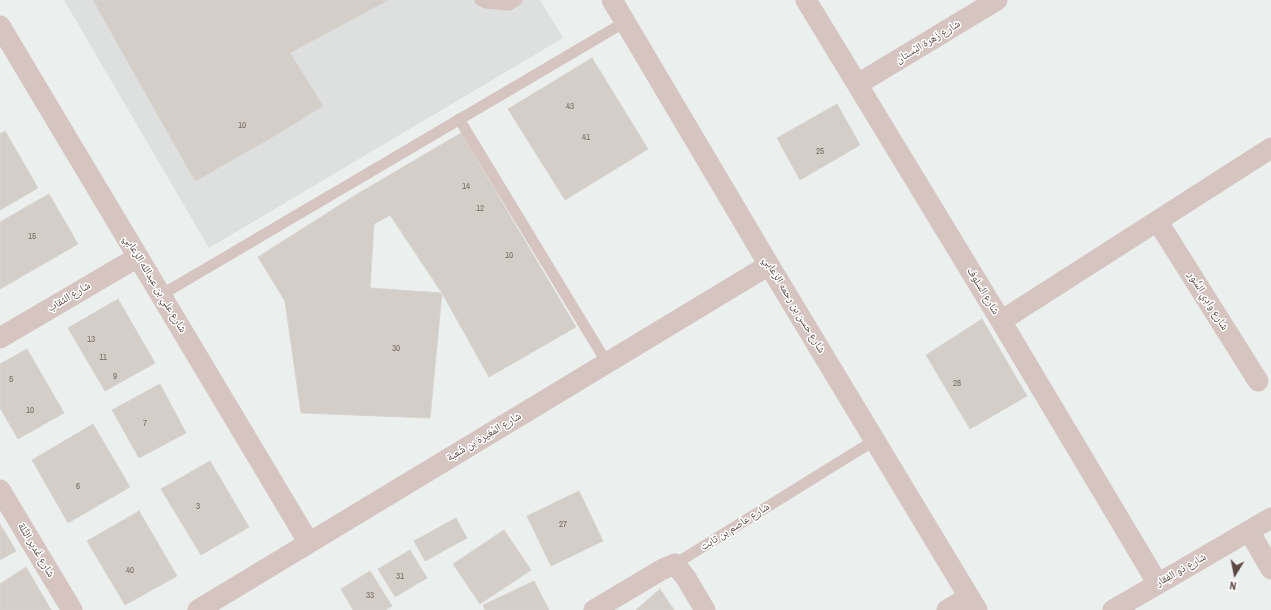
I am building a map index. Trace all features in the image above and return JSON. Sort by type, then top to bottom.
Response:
[{"type":"street","name":"شارع حسن بن رحمه الزعابي","points":[[612,0],[973,604]]},
{"type":"street","name":"شارع السلوف","points":[[806,0],[1001,321],[1158,584]]},
{"type":"street","name":"شارع زَهرة البُستان","points":[[858,84],[997,0]]},
{"type":"street","name":"شارع علي بن عبدالله الزعابي","points":[[0,26],[310,543]]},
{"type":"street","points":[[1001,321],[1158,222],[1271,148]]},
{"type":"street","name":"شارع وادِي السُّور","points":[[1158,222],[1258,381]]},
{"type":"street","name":"شارع الثقاب","points":[[0,338],[138,256]]},
{"type":"street","name":"شارع المُغِيرة بن شُعبة","points":[[198,610],[769,265]]},
{"type":"street","name":"شارع غَدير الثَّلة","points":[[0,490],[72,610]]},
{"type":"street","name":"شارع ذو الفِقار","points":[[1113,610],[1271,518]]},
{"type":"street","points":[[1249,531],[1271,569]]},
{"type":"street","points":[[675,564],[686,578],[705,610]]},
{"type":"street","name":"شارع عاصم بن ثابت","points":[[594,610],[663,569],[675,564]]},
{"type":"street","points":[[947,610],[973,604]]},
{"type":"lane","points":[[480,0],[486,3],[509,5],[517,0]]},
{"type":"lane","points":[[161,295],[625,22]]},
{"type":"lane","points":[[459,119],[607,363]]},
{"type":"lane","name":"شارع عاصم بن ثابت","points":[[675,564],[875,440]]},
{"type":"shaded area","points":[[64,0],[540,0],[563,38],[209,248]]},
{"type":"building","points":[[93,0],[388,0],[290,53],[323,106],[195,181]]},
{"type":"building","points":[[592,58],[648,149],[565,200],[508,109]]},
{"type":"building","points":[[837,104],[860,145],[800,180],[777,138]]},
{"type":"building","points":[[5,131],[38,188],[0,210],[0,134]]},
{"type":"building","points":[[461,133],[576,327],[489,377],[442,293],[390,215],[374,224],[354,196]]},
{"type":"building","points":[[49,194],[78,244],[0,289],[0,222]]},
{"type":"building","points":[[354,196],[374,224],[370,288],[442,293],[430,418],[301,413],[285,301],[258,257]]},
{"type":"building","points":[[118,299],[155,363],[105,391],[68,328]]},
{"type":"building","points":[[982,319],[1027,396],[970,429],[926,355]]},
{"type":"building","points":[[27,349],[64,413],[18,439],[0,408],[0,364]]},
{"type":"building","points":[[160,384],[186,433],[139,458],[112,410]]},
{"type":"building","points":[[93,424],[130,487],[68,523],[32,460]]},
{"type":"building","points":[[210,461],[249,527],[201,555],[161,489]]},
{"type":"building","points":[[579,491],[603,541],[551,566],[527,516]]},
{"type":"building","points":[[139,511],[177,576],[125,605],[87,541]]},
{"type":"building","points":[[456,518],[467,538],[425,561],[414,541]]},
{"type":"building","points":[[0,524],[16,551],[0,560]]},
{"type":"building","points":[[504,530],[531,570],[480,604],[453,564]]},
{"type":"building","points":[[410,550],[427,578],[395,597],[378,569]]},
{"type":"building","points":[[26,567],[51,610],[0,610],[0,584]]},
{"type":"building","points":[[370,571],[392,606],[385,610],[353,610],[341,589]]},
{"type":"building","points":[[534,581],[549,610],[485,610],[483,605]]},
{"type":"building","points":[[660,589],[674,610],[636,610]]}]
